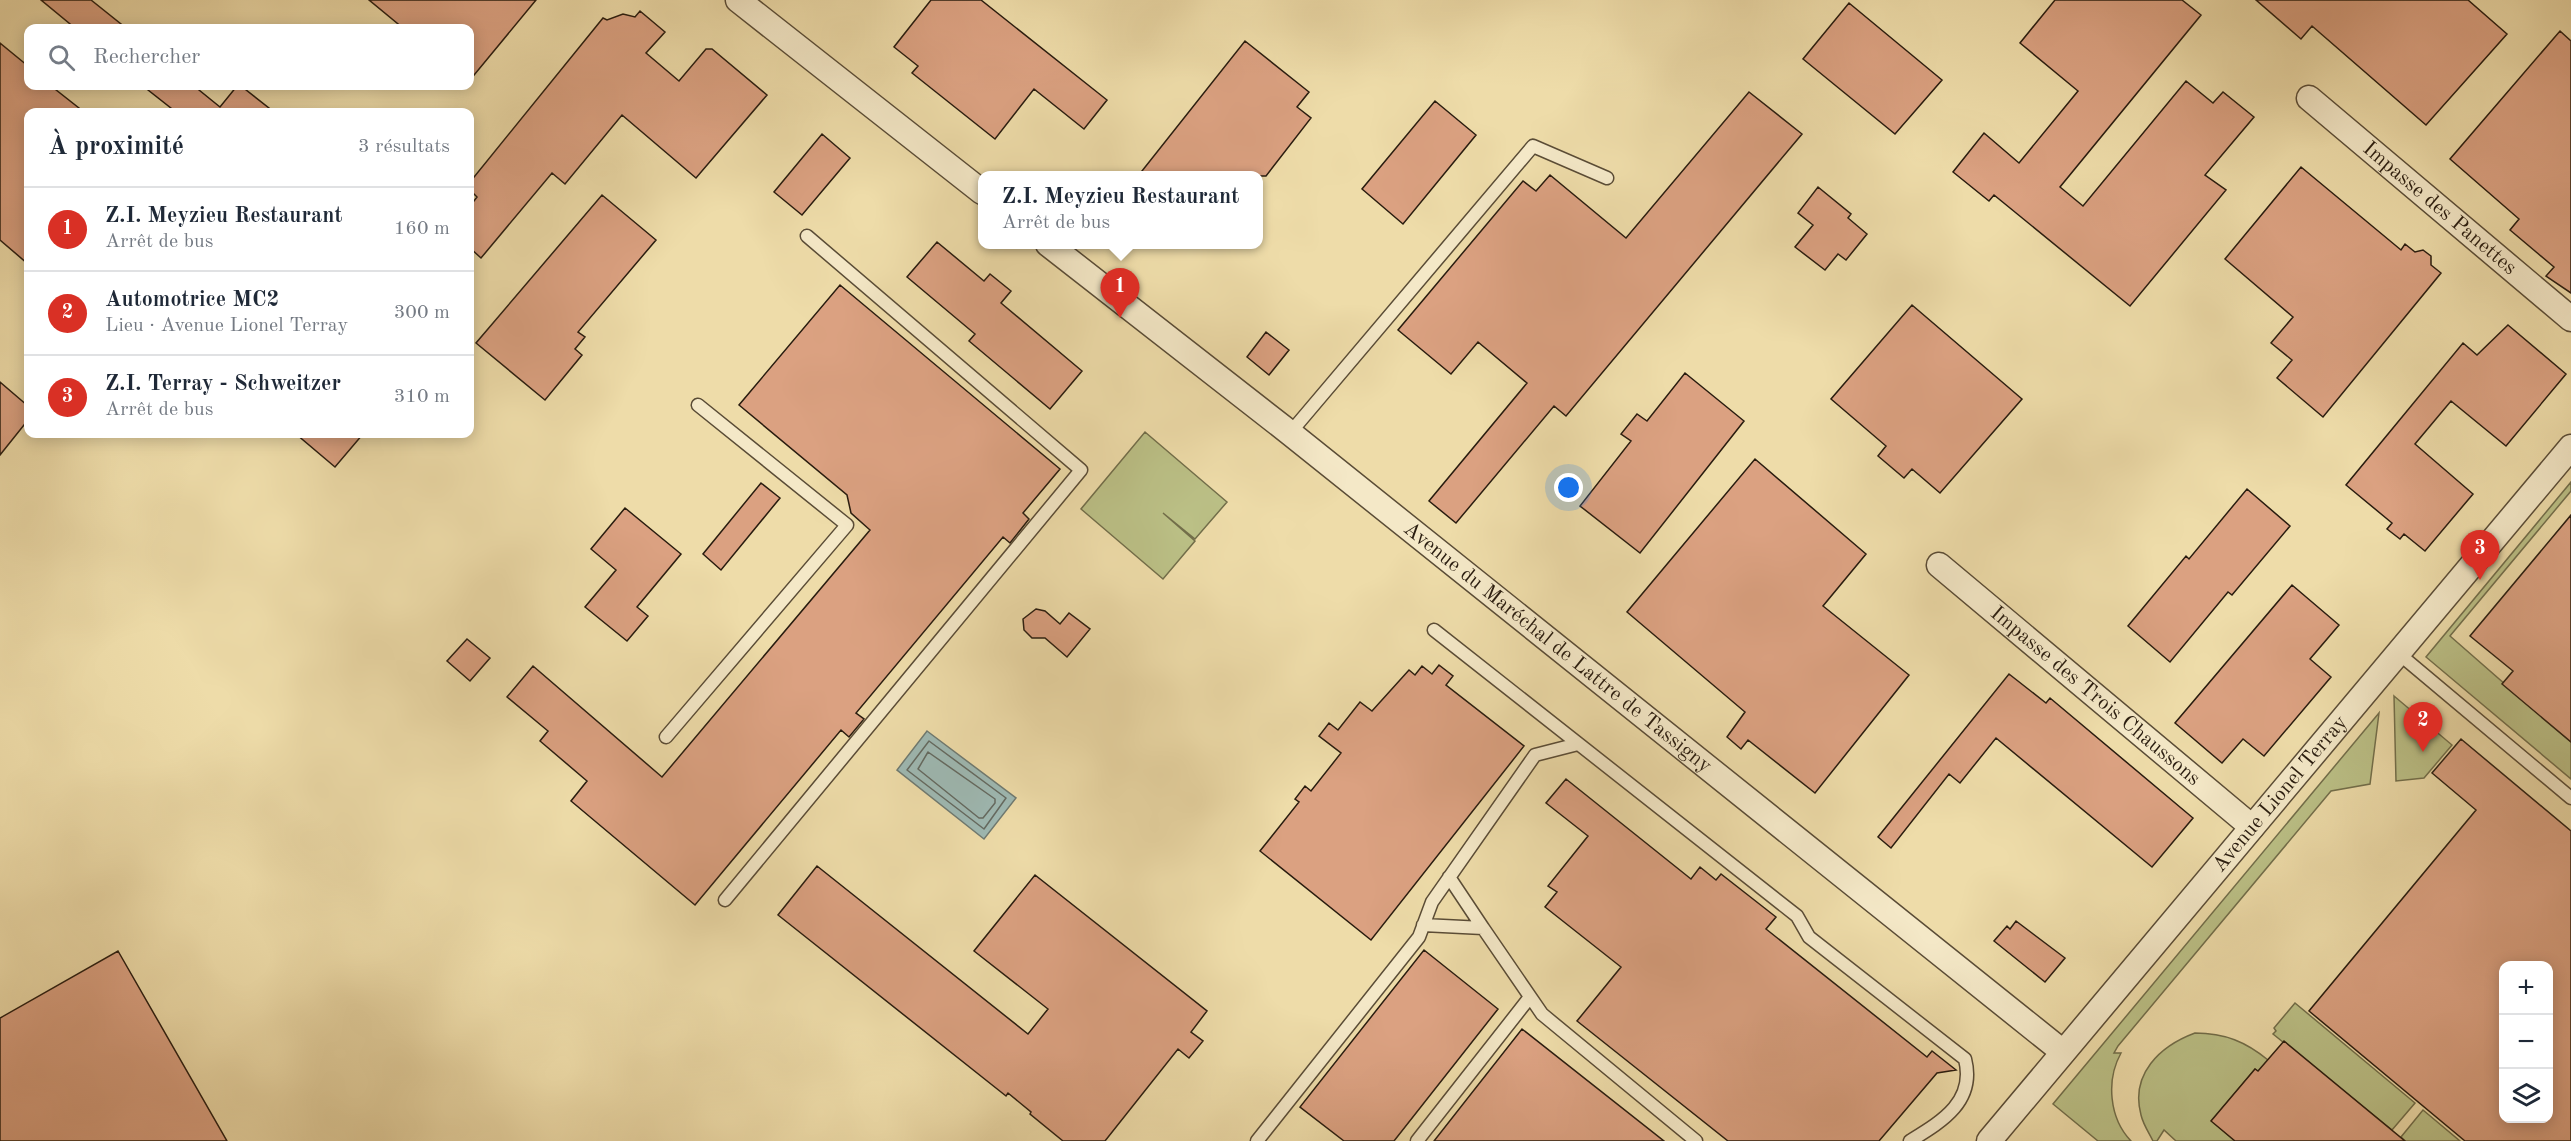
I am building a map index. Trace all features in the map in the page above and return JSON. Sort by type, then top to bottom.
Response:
[{"type":"street","points":[[738,0],[978,189]]},
{"type":"street","name":"Impasse des Panettes","points":[[2309,98],[2571,319]]},
{"type":"street","name":"Avenue du Maréchal de Lattre de Tassigny","points":[[1054,249],[1290,433],[2063,1052]]},
{"type":"street","name":"Avenue Lionel Terray","points":[[1989,1141],[2571,447]]},
{"type":"street","name":"Impasse des Trois Chaussons","points":[[1939,565],[2252,827]]},
{"type":"lane","points":[[1290,433],[1533,146],[1607,178]]},
{"type":"lane","points":[[725,900],[1081,470],[807,236]]},
{"type":"lane","points":[[666,737],[847,525],[698,405]]},
{"type":"lane","points":[[1434,630],[1797,916],[1809,937],[1965,1059],[1969,1074],[1963,1094],[1948,1118],[1910,1141]]},
{"type":"lane","points":[[2398,653],[2571,798]]},
{"type":"lane","points":[[1257,1141],[1419,937],[1432,902],[1535,755],[1578,744]]},
{"type":"lane","points":[[1449,877],[1542,1014],[1696,1141]]},
{"type":"lane","points":[[1423,925],[1483,928]]},
{"type":"lane","points":[[1417,1141],[1530,997]]},
{"type":"green space","points":[[1145,432],[1227,502],[1195,539],[1163,513],[1195,541],[1163,579],[1081,509]]},
{"type":"green space","points":[[2571,482],[2571,491],[2450,636],[2571,742],[2571,779],[2426,657]]},
{"type":"green space","points":[[2394,696],[2452,745],[2424,778],[2396,781]]},
{"type":"green space","points":[[2379,713],[2370,784],[2331,791],[2118,1046],[2114,1053],[2121,1053],[2113,1075],[2112,1098],[2118,1121],[2131,1141],[2098,1141],[2053,1104]]},
{"type":"green space","points":[[2295,1003],[2415,1103],[2392,1130],[2273,1034],[2276,1031],[2274,1028]]},
{"type":"green space","points":[[2195,1033],[2225,1037],[2260,1054],[2342,1141],[2255,1069],[2212,1121],[2235,1141],[2176,1141],[2164,1130],[2157,1141],[2153,1141],[2142,1118],[2139,1100],[2144,1074],[2160,1054]]},
{"type":"green space","points":[[2423,1110],[2460,1141],[2405,1141],[2401,1137]]},
{"type":"water","points":[[927,731],[1016,798],[984,839],[897,770]]},
{"type":"building","points":[[41,0],[91,0],[121,24],[70,24]]},
{"type":"building","points":[[369,0],[536,0],[474,75],[474,24],[398,24]]},
{"type":"building","points":[[931,0],[981,0],[1107,100],[1084,129],[1034,89],[995,139],[912,73],[918,66],[894,47]]},
{"type":"building","points":[[2055,0],[2182,0],[2201,15],[2060,187],[2083,206],[2186,81],[2213,103],[2223,92],[2254,117],[2205,175],[2226,190],[2130,306],[1994,195],[1989,201],[1953,172],[1984,133],[2019,163],[2078,91],[2020,43]]},
{"type":"building","points":[[2256,0],[2468,0],[2507,34],[2426,125],[2312,26],[2301,39]]},
{"type":"building","points":[[1849,3],[1942,80],[1895,134],[1803,59]]},
{"type":"building","points":[[640,11],[665,32],[646,53],[679,81],[706,49],[712,49],[767,95],[696,178],[622,115],[565,184],[552,173],[481,258],[474,252],[474,201],[477,197],[474,194],[474,177],[603,18],[607,20],[623,14],[635,17]]},
{"type":"building","points":[[2560,31],[2571,41],[2571,293],[2546,276],[2554,267],[2510,230],[2519,219],[2450,159]]},
{"type":"building","points":[[1245,41],[1309,92],[1297,107],[1311,118],[1266,176],[1263,176],[1263,171],[1142,171]]},
{"type":"building","points":[[0,43],[24,63],[24,90],[56,90],[79,108],[24,108],[24,261],[0,240]]},
{"type":"building","points":[[148,90],[199,90],[220,107],[234,90],[246,90],[269,108],[171,108]]},
{"type":"building","points":[[1749,92],[1802,134],[1566,416],[1554,406],[1456,523],[1429,501],[1527,383],[1478,342],[1451,374],[1398,330],[1523,181],[1536,191],[1550,175],[1626,238]]},
{"type":"building","points":[[1435,101],[1476,135],[1403,224],[1362,189]]},
{"type":"building","points":[[822,134],[850,158],[802,215],[774,192]]},
{"type":"building","points":[[2301,167],[2401,250],[2405,244],[2415,252],[2423,250],[2431,256],[2431,265],[2441,273],[2323,417],[2277,378],[2292,360],[2271,343],[2293,317],[2225,259]]},
{"type":"building","points":[[1818,187],[1851,214],[1848,218],[1867,234],[1846,260],[1838,254],[1825,270],[1795,247],[1813,225],[1798,213]]},
{"type":"building","points":[[602,195],[656,240],[578,332],[585,337],[575,349],[582,355],[545,400],[476,343]]},
{"type":"building","points":[[937,242],[984,281],[990,274],[1011,291],[1001,303],[1082,371],[1050,409],[969,341],[975,334],[907,277]]},
{"type":"building","points":[[840,285],[1060,469],[1023,513],[1029,519],[1010,543],[1003,537],[856,713],[864,719],[849,737],[841,730],[695,905],[571,801],[587,781],[540,741],[548,731],[507,697],[533,666],[662,777],[870,530],[851,513],[847,495],[739,405]]},
{"type":"building","points":[[1912,305],[2022,399],[1940,493],[1912,469],[1904,478],[1878,456],[1886,446],[1831,399]]},
{"type":"building","points":[[2508,325],[2566,374],[2506,446],[2451,401],[2415,444],[2473,494],[2425,551],[2404,534],[2400,539],[2387,529],[2392,523],[2346,485],[2463,343],[2477,355]]},
{"type":"building","points":[[1266,332],[1289,350],[1269,375],[1247,357]]},
{"type":"building","points":[[1685,373],[1744,421],[1640,553],[1580,506],[1631,441],[1621,434],[1637,414],[1647,421]]},
{"type":"building","points":[[0,382],[24,403],[24,425],[0,455]]},
{"type":"building","points":[[301,438],[360,438],[335,467]]},
{"type":"building","points":[[1755,459],[1866,554],[1823,606],[1909,675],[1815,793],[1748,740],[1741,749],[1727,737],[1745,712],[1627,612]]},
{"type":"building","points":[[761,483],[780,498],[721,570],[703,554]]},
{"type":"building","points":[[2247,489],[2290,526],[2232,595],[2228,592],[2170,662],[2128,626],[2186,556],[2189,559]]},
{"type":"building","points":[[625,508],[681,554],[637,607],[648,616],[627,641],[585,607],[616,570],[591,549]]},
{"type":"building","points":[[2571,515],[2571,742],[2502,684],[2513,671],[2470,636]]},
{"type":"building","points":[[2292,585],[2339,625],[2310,659],[2331,677],[2264,756],[2243,739],[2222,763],[2175,723]]},
{"type":"building","points":[[1036,609],[1045,611],[1060,624],[1069,613],[1090,629],[1067,657],[1045,638],[1032,638],[1024,630],[1023,619]]},
{"type":"building","points":[[467,639],[490,658],[470,681],[447,661]]},
{"type":"building","points":[[1439,665],[1453,676],[1446,685],[1524,746],[1371,940],[1260,851],[1299,802],[1295,799],[1305,786],[1311,791],[1341,753],[1319,736],[1329,723],[1338,730],[1360,702],[1372,711],[1409,670],[1415,675],[1422,666],[1432,674]]},
{"type":"building","points":[[2009,674],[2046,703],[2050,698],[2193,818],[2152,867],[1996,738],[1960,783],[1949,774],[1891,848],[1878,837]]},
{"type":"building","points":[[2461,739],[2571,831],[2571,1141],[2465,1141],[2309,1011],[2476,810],[2432,773]]},
{"type":"building","points":[[1566,779],[1691,879],[1700,867],[1716,880],[1721,874],[1776,917],[1766,929],[1927,1057],[1932,1051],[1956,1070],[1937,1073],[1879,1141],[1728,1141],[1577,1021],[1621,967],[1545,907],[1557,892],[1548,886],[1588,836],[1546,803]]},
{"type":"building","points":[[817,866],[1028,1034],[1048,1009],[974,951],[1035,875],[1207,1011],[1191,1032],[1203,1041],[1189,1058],[1178,1049],[1105,1141],[1063,1141],[1008,1093],[1006,1096],[778,915]]},
{"type":"building","points":[[2016,921],[2065,958],[2045,982],[1994,941],[2007,926],[2010,929]]},
{"type":"building","points":[[1424,950],[1498,1009],[1394,1141],[1344,1141],[1300,1107]]},
{"type":"building","points":[[118,951],[227,1141],[0,1141],[0,1018]]},
{"type":"building","points":[[1522,1029],[1664,1141],[1434,1141]]},
{"type":"building","points":[[2284,1041],[2405,1141],[2235,1141],[2211,1121],[2255,1069],[2258,1071]]},
{"type":"place","name":"Z.I. Meyzieu Restaurant","points":[[1120,318]]},
{"type":"place","name":"Z.I. Terray - Schweitzer","points":[[2480,580]]},
{"type":"place","name":"Automotrice MC2","points":[[2423,752]]}]
